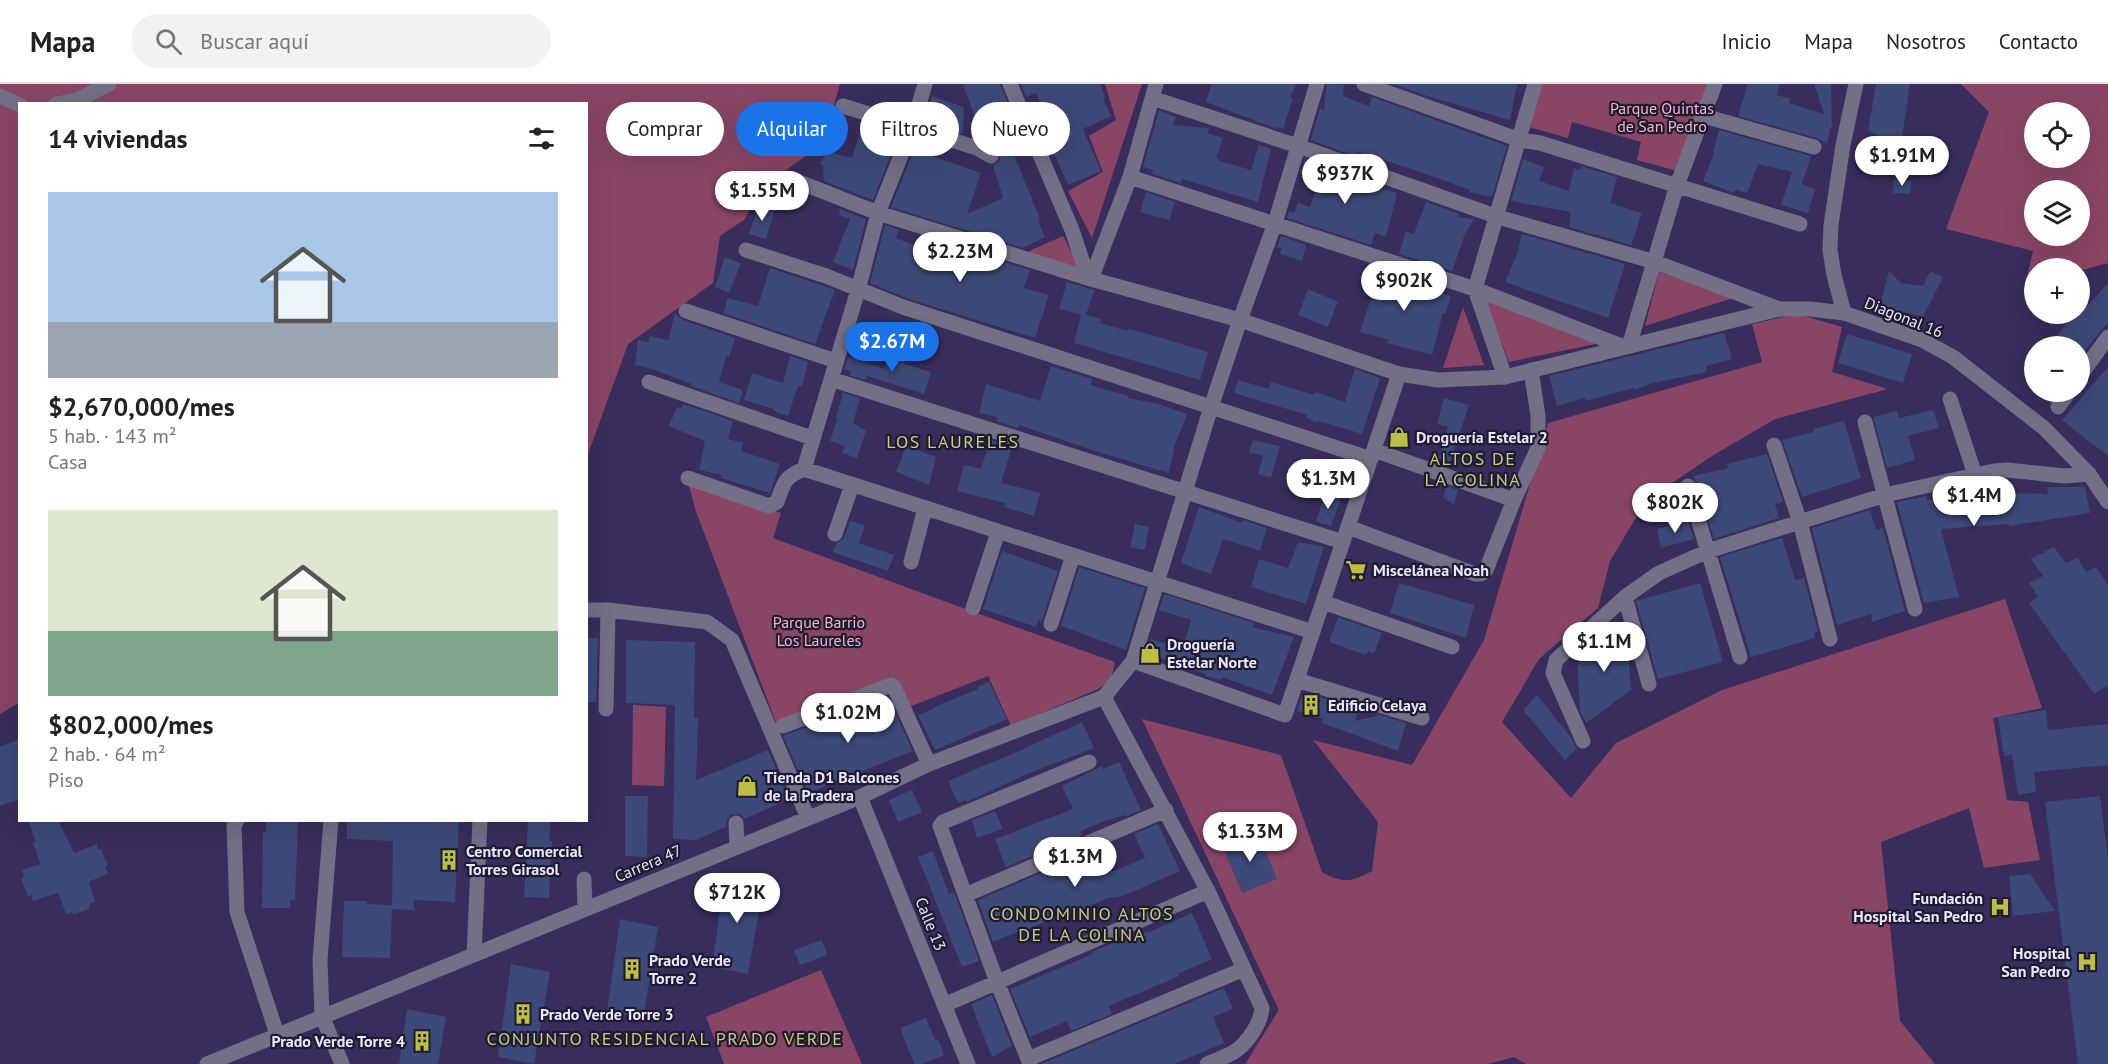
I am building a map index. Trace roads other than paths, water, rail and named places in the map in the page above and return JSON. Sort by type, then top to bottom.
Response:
[{"type":"street","points":[[66,102],[77,100],[109,84]]},
{"type":"street","points":[[920,102],[925,84]]},
{"type":"street","points":[[1010,84],[1072,230],[1089,278]]},
{"type":"street","points":[[1207,1064],[1234,1052],[1243,1045],[1259,1021],[1262,1008],[1208,891],[1104,697],[1133,661],[1211,407],[1275,223],[1317,84]]},
{"type":"street","points":[[1364,84],[1520,140],[1540,143],[1800,224]]},
{"type":"street","points":[[1505,377],[1476,289],[1535,84]]},
{"type":"street","points":[[1627,347],[1677,185],[1715,84]]},
{"type":"street","points":[[1845,313],[1832,267],[1831,225],[1855,85]]},
{"type":"street","points":[[1089,278],[1130,177],[1154,91],[1298,146],[1498,217],[1655,262],[1779,309]]},
{"type":"street","points":[[0,96],[18,104]]},
{"type":"street","points":[[1704,116],[1814,147]]},
{"type":"street","points":[[804,469],[858,290],[878,213],[901,156]]},
{"type":"street","points":[[1130,177],[1476,289],[1627,347]]},
{"type":"street","points":[[794,180],[878,213],[1089,278],[1240,320],[1399,374],[1438,380],[1505,377],[1779,309]]},
{"type":"street","points":[[746,250],[826,276],[914,310],[1211,407],[1372,454],[1514,500]]},
{"type":"street","name":"Diagonal 16","points":[[1779,309],[1810,309],[1845,313],[1922,340],[1953,357],[2044,428],[2088,474],[2108,502]]},
{"type":"street","points":[[686,311],[836,361]]},
{"type":"street","points":[[2090,362],[2108,338]]},
{"type":"street","points":[[831,379],[1185,491],[1346,534],[1481,574],[1486,570],[1538,448],[1538,416],[1531,370]]},
{"type":"street","points":[[1133,661],[1285,715],[1399,374]]},
{"type":"street","points":[[649,382],[812,438]]},
{"type":"street","points":[[1950,399],[1975,475]]},
{"type":"street","points":[[2058,407],[2062,402]]},
{"type":"street","points":[[1865,422],[1916,609]]},
{"type":"street","points":[[1774,445],[1800,522],[1830,639]]},
{"type":"street","points":[[687,478],[769,506],[777,502],[784,482],[790,474],[804,469],[1313,632]]},
{"type":"street","points":[[1583,741],[1553,673],[1553,666],[1556,660],[1625,597],[1659,573],[1708,551],[1885,495],[1975,475],[2007,471],[2065,476],[2088,474]]},
{"type":"street","points":[[835,534],[852,485]]},
{"type":"street","points":[[1688,486],[1740,657]]},
{"type":"street","points":[[911,562],[925,508]]},
{"type":"street","points":[[973,608],[998,532]]},
{"type":"street","points":[[1051,624],[1073,555]]},
{"type":"street","points":[[1625,597],[1649,684]]},
{"type":"street","points":[[1323,602],[1452,647]]},
{"type":"street","points":[[588,610],[608,610],[707,622],[732,639],[808,818]]},
{"type":"street","points":[[606,710],[608,610]]},
{"type":"street","points":[[1297,680],[1422,718]]},
{"type":"street","points":[[783,726],[891,685],[894,687],[929,764]]},
{"type":"street","name":"Carrera 47","points":[[207,1064],[808,818],[929,764],[1104,697]]},
{"type":"street","points":[[1089,762],[943,822],[940,826],[997,982],[1029,1061],[1244,969]]},
{"type":"street","name":"Calle 13","points":[[860,796],[968,1064]]},
{"type":"street","points":[[965,895],[1166,810]]},
{"type":"street","points":[[236,822],[234,826],[237,912],[277,1034]]},
{"type":"street","points":[[331,822],[320,960],[322,1016],[342,1064]]},
{"type":"street","points":[[474,955],[480,822]]},
{"type":"street","points":[[736,823],[737,846]]},
{"type":"street","points":[[584,879],[585,909]]},
{"type":"street","points":[[944,1005],[1208,891]]},
{"type":"place","name":"Droguería Estelar 2","points":[[1399,437]]},
{"type":"place","name":"Miscelánea Noah","points":[[1356,570]]},
{"type":"place","name":"Droguería Estelar Norte","points":[[1150,653]]},
{"type":"place","name":"Edificio Celaya","points":[[1311,705]]},
{"type":"place","name":"Tienda D1 Balcones de la Pradera","points":[[747,786]]},
{"type":"place","name":"Centro Comercial Torres Girasol","points":[[449,860]]},
{"type":"place","name":"Fundación Hospital San Pedro","points":[[2000,907]]},
{"type":"place","name":"Hospital San Pedro","points":[[2087,962]]},
{"type":"place","name":"Prado Verde Torre 2","points":[[632,969]]},
{"type":"place","name":"Prado Verde Torre 3","points":[[523,1014]]},
{"type":"place","name":"Prado Verde Torre 4","points":[[422,1041]]},
{"type":"district","name":"LOS LAURELES","points":[[953,442]]},
{"type":"district","name":"ALTOS DE LA COLINA","points":[[1473,469]]},
{"type":"district","name":"CONDOMINIO ALTOS DE LA COLINA","points":[[1082,924]]},
{"type":"district","name":"CONJUNTO RESIDENCIAL PRADO VERDE","points":[[665,1039]]},
{"type":"park label","name":"Parque Quintas de San Pedro","points":[[1662,117]]},
{"type":"park label","name":"Parque Barrio Los Laureles","points":[[819,631]]}]
